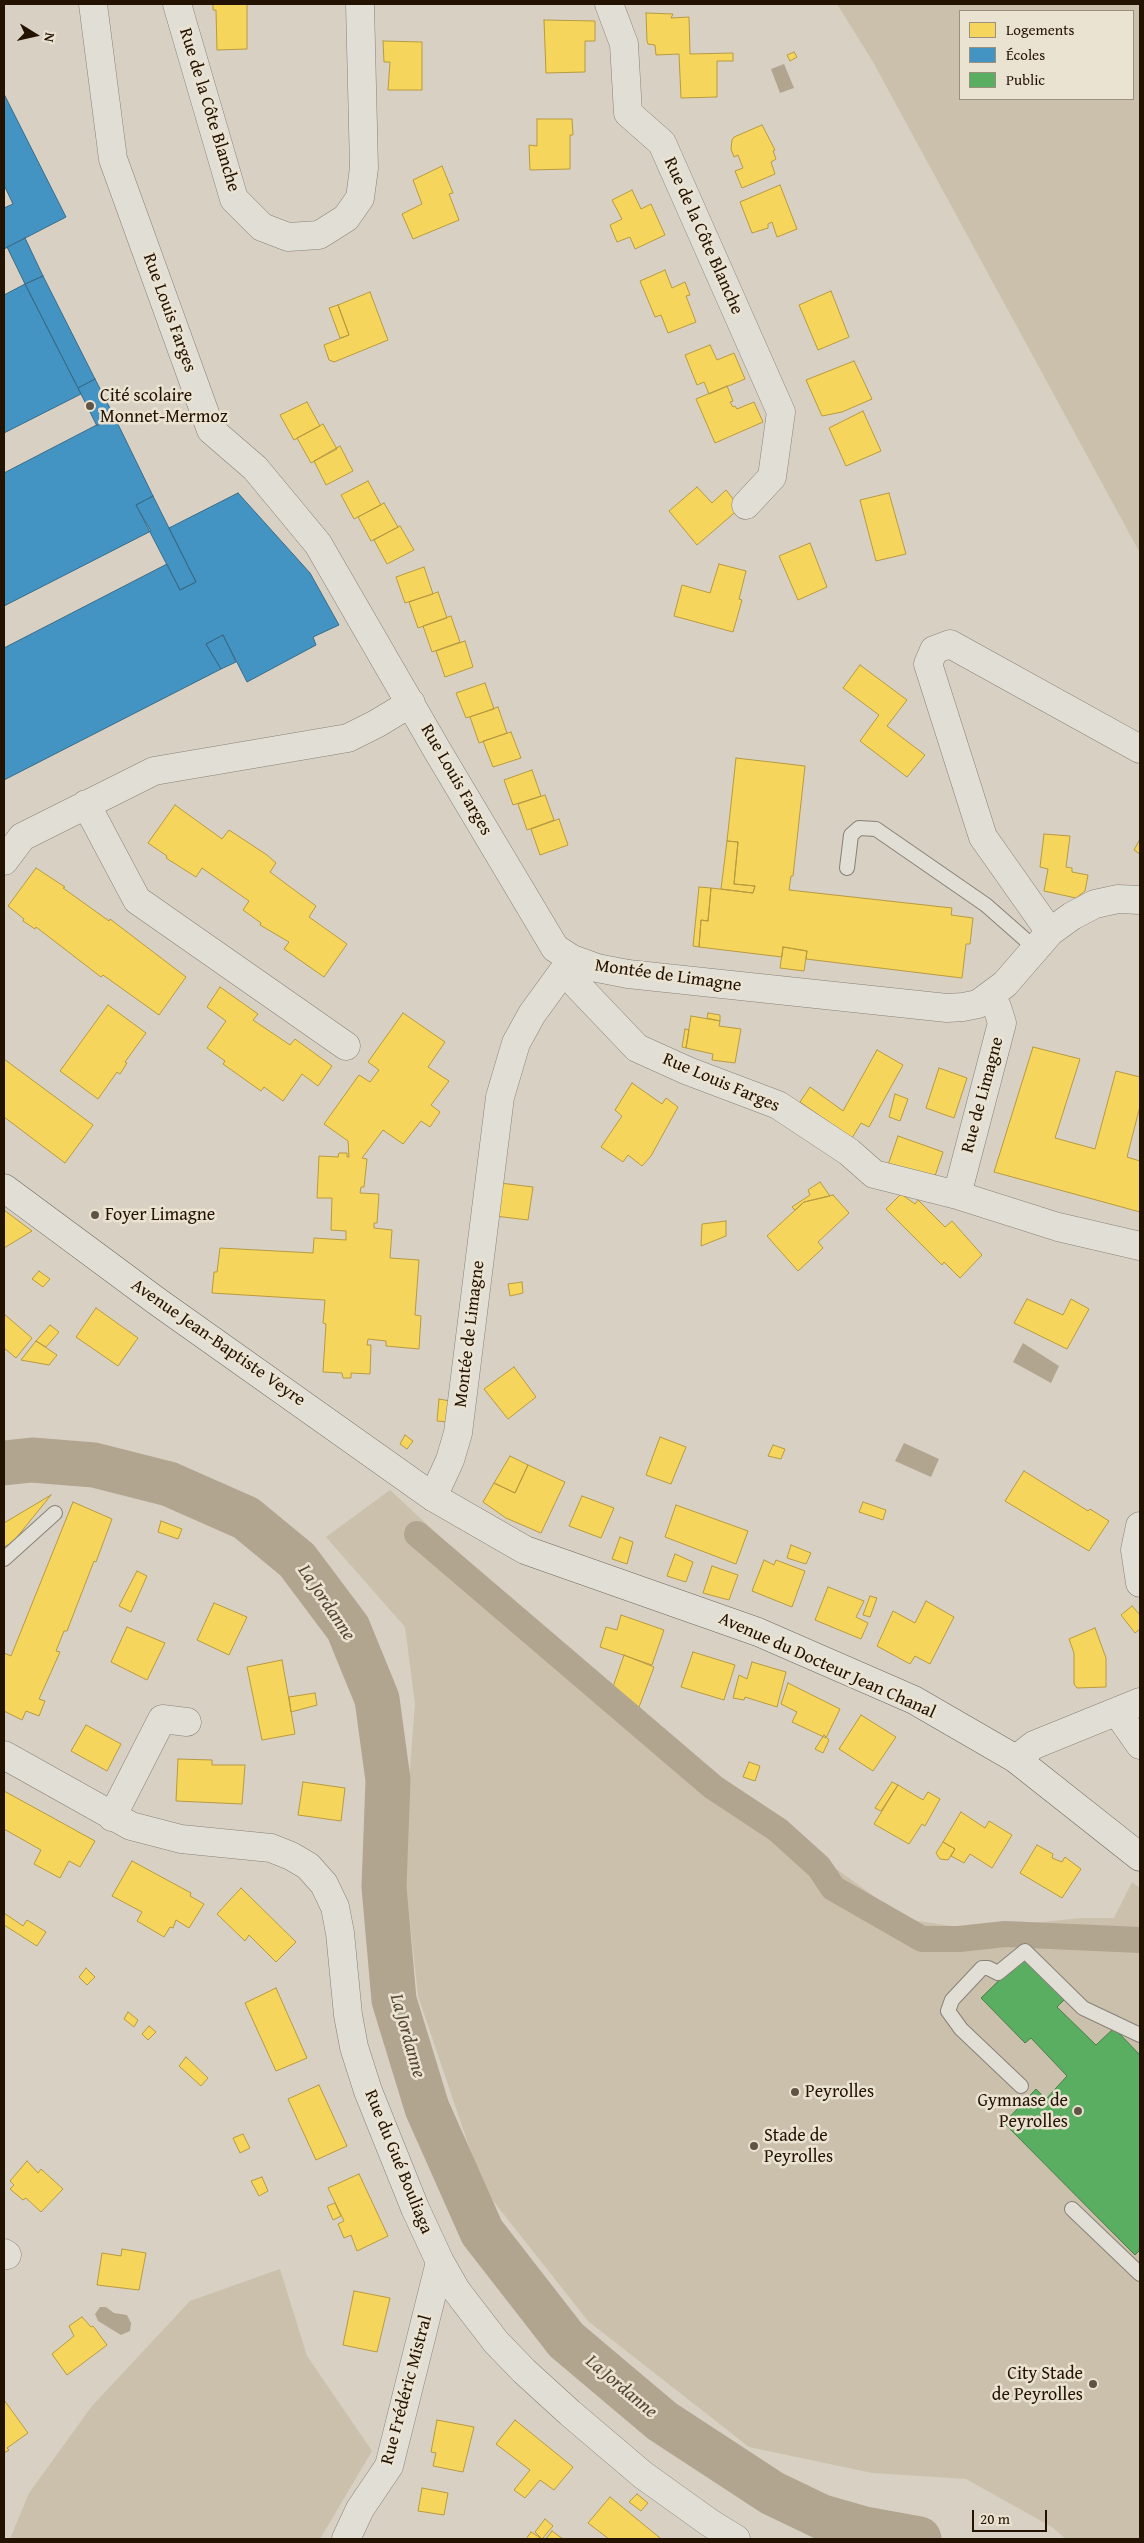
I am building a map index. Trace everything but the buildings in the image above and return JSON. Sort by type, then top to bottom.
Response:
[{"type":"street","name":"Rue Louis Farges","points":[[93,4],[113,159],[211,430],[255,468],[318,544],[411,703],[436,750],[555,948],[572,959],[577,985],[637,1048],[688,1071],[778,1105],[849,1152],[874,1174],[957,1195],[1058,1227],[1140,1246]]},
{"type":"street","name":"Rue de la Côte Blanche","points":[[177,4],[234,198],[262,227],[288,237],[319,235],[346,218],[360,198],[364,168],[360,4]]},
{"type":"street","name":"Rue de la Côte Blanche","points":[[609,4],[624,44],[628,113],[662,143],[781,412],[772,477],[746,505]]},
{"type":"street","points":[[1043,941],[983,837],[928,664],[934,650],[950,644],[1140,749]]},
{"type":"street","points":[[4,861],[22,837],[154,772],[348,738],[411,703]]},
{"type":"street","points":[[86,804],[138,900],[346,1046]]},
{"type":"street","name":"Montée de Limagne","points":[[433,1497],[450,1460],[458,1433],[500,1097],[516,1043],[532,1014],[572,959],[597,968],[628,974],[947,1008],[978,1004],[989,997],[1005,984],[1043,941],[1095,904],[1118,899],[1140,900]]},
{"type":"street","name":"Rue de Limagne","points":[[957,1195],[1002,1023],[996,1007],[989,997]]},
{"type":"street","name":"Avenue Jean-Baptiste Veyre","points":[[4,1188],[158,1302],[433,1497]]},
{"type":"street","name":"Avenue du Docteur Jean Chanal","points":[[433,1497],[525,1550],[758,1632],[914,1700],[1016,1760],[1140,1857]]},
{"type":"street","points":[[1140,1526],[1135,1550],[1140,1583]]},
{"type":"street","points":[[1016,1760],[1034,1745],[1129,1707],[1140,1745]]},
{"type":"street","points":[[112,1817],[162,1719],[187,1722]]},
{"type":"street","name":"Rue du Gué Bouliaga","points":[[4,1755],[131,1826],[155,1834],[271,1848],[291,1856],[308,1866],[324,1884],[335,1907],[340,1932],[348,2015],[354,2047],[389,2148],[440,2262],[474,2316],[524,2371],[643,2475],[710,2523],[736,2539]]},
{"type":"street","name":"Rue Frédéric Mistral","points":[[346,2539],[360,2509],[389,2466],[440,2262]]},
{"type":"lane","points":[[847,868],[851,835],[859,828],[876,829],[986,905],[1043,941]]},
{"type":"lane","points":[[4,1559],[55,1513]]},
{"type":"lane","points":[[1021,2086],[961,2029],[948,2011],[952,2000],[982,1968],[988,1968],[998,1974],[1025,1951],[1083,2008],[1140,2035]]},
{"type":"lane","points":[[1072,2209],[1140,2274]]},
{"type":"shaded area","points":[[837,4],[1140,4],[1140,553],[873,62]]},
{"type":"shaded area","points":[[784,64],[794,88],[780,93],[771,69]]},
{"type":"shaded area","points":[[1023,1343],[1059,1366],[1051,1383],[1013,1362]]},
{"type":"shaded area","points":[[904,1443],[939,1459],[931,1477],[895,1461]]},
{"type":"shaded area","name":"Peyrolles","points":[[390,1490],[505,1597],[734,1794],[905,1919],[971,1929],[1082,1918],[1114,1918],[1132,1882],[1140,1888],[1140,2539],[1066,2539],[1052,2527],[966,2479],[872,2473],[749,2447],[588,2321],[483,2188],[418,1996],[403,1858],[415,1704],[405,1627],[326,1537]]},
{"type":"shaded area","points":[[280,2269],[307,2356],[372,2451],[320,2539],[10,2539],[29,2493],[92,2406],[190,2301]]},
{"type":"shaded area","points":[[100,2307],[106,2307],[114,2313],[127,2315],[131,2323],[130,2331],[121,2335],[98,2321],[95,2314]]},
{"type":"waterway","name":"La Jordanne","points":[[4,1463],[32,1460],[94,1465],[169,1484],[246,1518],[297,1560],[348,1628],[377,1699],[388,1780],[384,1887],[394,2000],[427,2108],[482,2232],[566,2340],[662,2421],[772,2493],[822,2517],[864,2529],[919,2539]]},
{"type":"waterway","points":[[417,1534],[713,1787],[778,1830],[819,1867],[833,1888],[922,1939],[959,1939],[1005,1934],[1140,1940]]},
{"type":"place","name":"Cité scolaire Monnet-Mermoz","points":[[90,406]]},
{"type":"place","name":"Foyer Limagne","points":[[95,1215]]},
{"type":"place","name":"Peyrolles","points":[[795,2092]]},
{"type":"place","name":"Gymnase de Peyrolles","points":[[1078,2111]]},
{"type":"place","name":"Stade de Peyrolles","points":[[754,2146]]},
{"type":"place","name":"City Stade de Peyrolles","points":[[1093,2384]]}]
